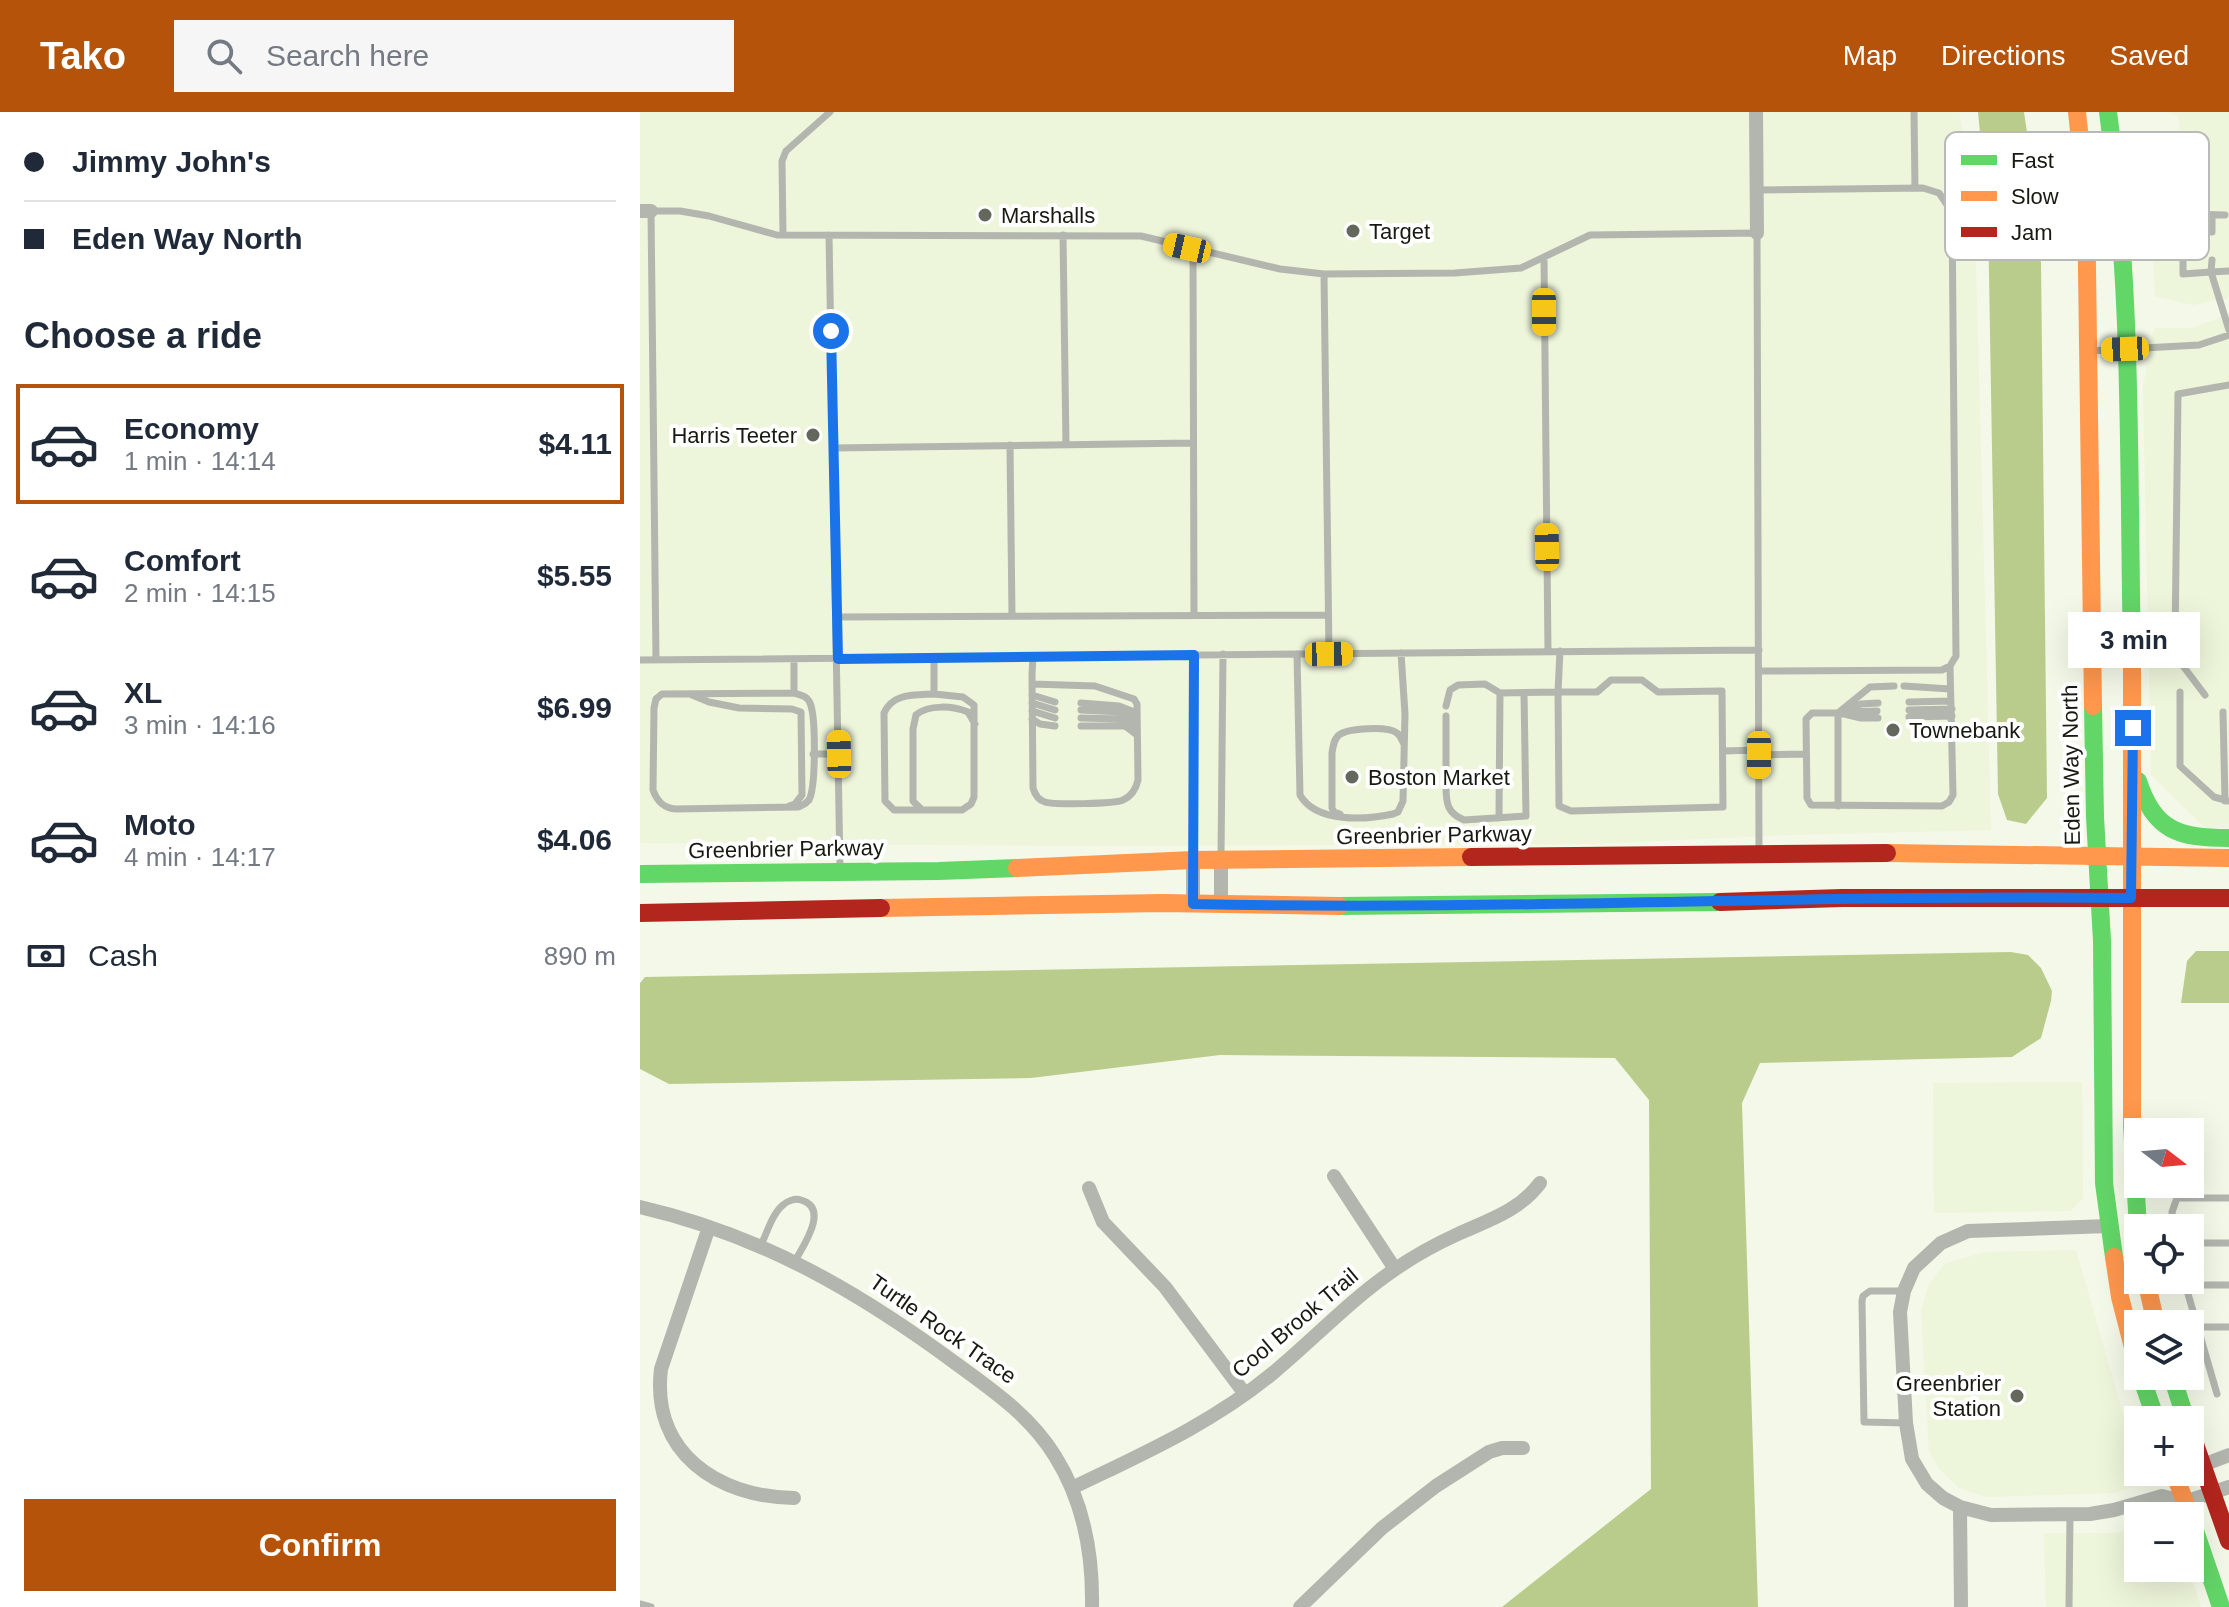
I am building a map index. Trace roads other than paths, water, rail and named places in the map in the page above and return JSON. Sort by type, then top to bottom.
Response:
[{"type":"main road","name":"Eden Way North","points":[[2077,112],[2079,132]]},
{"type":"main road","points":[[2108,112],[2111,132]]},
{"type":"main road","name":"Eden Way North","points":[[2087,260],[2104,1183],[2124,1313]]},
{"type":"main road","points":[[2122,260],[2133,762],[2132,1128],[2137,1214]]},
{"type":"main road","points":[[2133,762],[2142,796],[2164,826],[2181,836],[2229,838]]},
{"type":"main road","name":"Greenbrier Parkway","points":[[640,874],[840,872],[1193,860],[1890,853],[2229,858]]},
{"type":"main road","points":[[640,913],[1193,904],[1284,907],[1694,903],[1842,898],[2229,898]]},
{"type":"main road","points":[[2220,1490],[2229,1541]]},
{"type":"main road","points":[[2204,1558],[2221,1607]]},
{"type":"street","points":[[1756,112],[1757,233]]},
{"type":"street","points":[[1193,860],[1193,904]]},
{"type":"street","points":[[1221,860],[1221,904]]},
{"type":"street","points":[[1334,1176],[1395,1269]]},
{"type":"street","name":"Cool Brook Trail","points":[[1072,1488],[1167,1442],[1245,1394],[1395,1269],[1458,1234],[1505,1214],[1540,1183]]},
{"type":"street","points":[[1089,1188],[1103,1222],[1165,1287],[1245,1394]]},
{"type":"street","name":"Turtle Rock Trace","points":[[640,1207],[761,1245],[795,1261],[883,1312],[1011,1404],[1043,1439],[1072,1488],[1090,1550],[1092,1607]]},
{"type":"street","points":[[2109,1226],[1981,1229],[1953,1236],[1927,1253],[1914,1268],[1904,1291],[1900,1312],[1908,1446],[1921,1475],[1943,1498],[1960,1507],[1991,1515],[2114,1510],[2162,1496],[2171,1486]]},
{"type":"street","points":[[709,1227],[661,1369],[662,1414],[677,1446],[704,1473],[748,1494],[794,1498]]},
{"type":"street","points":[[1300,1607],[1382,1528],[1436,1486],[1489,1452],[1502,1448],[1523,1448]]},
{"type":"street","points":[[2204,1464],[2229,1455]]},
{"type":"street","points":[[2202,1502],[2220,1490]]},
{"type":"street","points":[[2162,1496],[2172,1502]]},
{"type":"street","points":[[1960,1507],[1961,1607]]},
{"type":"lane","points":[[783,235],[782,161],[786,151],[830,112]]},
{"type":"lane","points":[[1914,112],[1915,188]]},
{"type":"lane","points":[[1757,190],[1915,188],[1939,193],[1945,202]]},
{"type":"lane","points":[[656,660],[646,211],[680,211],[709,216],[783,235],[1141,236],[1280,269],[1324,274],[1455,273],[1521,268],[1590,235],[1757,233],[1759,855]]},
{"type":"lane","points":[[2209,215],[2225,215]]},
{"type":"lane","points":[[2212,215],[2212,232]]},
{"type":"lane","points":[[829,235],[840,872]]},
{"type":"lane","points":[[1063,235],[1066,445]]},
{"type":"lane","points":[[1193,249],[1194,615]]},
{"type":"lane","points":[[1544,258],[1548,652]]},
{"type":"lane","points":[[1838,713],[1861,704],[1878,711],[1861,718],[1838,713],[1812,713],[1806,719],[1807,798],[1811,805],[1942,806],[1949,802],[1953,795],[1950,666],[1956,656],[1952,260]]},
{"type":"lane","points":[[2184,260],[2183,274],[2229,271]]},
{"type":"lane","points":[[2088,351],[2199,345],[2229,333],[2211,272],[2212,260]]},
{"type":"lane","points":[[1324,274],[1329,654]]},
{"type":"lane","points":[[2205,695],[2180,662],[2175,644],[2178,394],[2229,385]]},
{"type":"lane","points":[[833,448],[1192,443]]},
{"type":"lane","points":[[1010,445],[1012,616]]},
{"type":"lane","points":[[837,617],[1328,615]]},
{"type":"lane","points":[[640,660],[1759,650]]},
{"type":"lane","points":[[1446,706],[1450,690],[1458,685],[1485,684],[1500,693],[1558,692],[1597,692],[1611,680],[1642,680],[1658,692],[1722,691],[1723,807],[1564,810],[1559,806],[1558,692],[1560,651]]},
{"type":"lane","points":[[1297,654],[1300,795],[1307,805],[1321,813],[1385,816],[1398,812],[1404,792],[1401,653]]},
{"type":"lane","points":[[1221,860],[1223,654]]},
{"type":"lane","points":[[1193,860],[1194,655]]},
{"type":"lane","points":[[1032,684],[1095,686],[1129,696],[1137,704],[1137,786],[1128,797],[1114,802],[1046,803],[1035,794],[1032,735],[1032,684],[1033,656]]},
{"type":"lane","points":[[934,658],[934,694]]},
{"type":"lane","points":[[794,659],[794,693]]},
{"type":"lane","points":[[1759,671],[1942,670],[1950,666]]},
{"type":"lane","points":[[1838,713],[1870,687],[1894,686]]},
{"type":"lane","points":[[1904,686],[1950,689]]},
{"type":"lane","points":[[2180,692],[2180,766],[2214,797],[2227,801],[2223,712]]},
{"type":"lane","points":[[794,693],[803,695],[809,701],[813,718],[809,799],[798,807],[676,809],[664,807],[656,799],[653,790],[656,699],[662,694],[794,693]]},
{"type":"lane","points":[[1499,818],[1500,693]]},
{"type":"lane","points":[[1446,786],[1448,809],[1464,820],[1526,816],[1524,693]]},
{"type":"lane","points":[[687,694],[739,708],[792,709],[801,712],[802,795],[795,804],[783,807]]},
{"type":"lane","points":[[952,694],[970,700],[976,711],[976,726],[976,793],[971,804],[962,810],[894,810],[885,801],[883,721],[887,705],[892,700],[909,695],[952,694]]},
{"type":"lane","points":[[1032,707],[1055,714],[1032,707]]},
{"type":"lane","points":[[923,811],[913,801],[913,729],[916,715],[924,709],[959,709],[968,712],[976,726]]},
{"type":"lane","points":[[1951,709],[1909,710],[1951,709]]},
{"type":"lane","points":[[1121,712],[1137,723],[1125,726],[1081,714],[1121,712]]},
{"type":"lane","points":[[1838,713],[1838,806]]},
{"type":"lane","points":[[1446,716],[1446,773]]},
{"type":"lane","points":[[1346,816],[1334,812],[1332,808],[1335,739],[1353,729],[1384,729],[1396,732],[1405,747]]},
{"type":"lane","points":[[1723,751],[1806,754]]},
{"type":"lane","points":[[813,754],[839,754]]},
{"type":"lane","points":[[2172,1214],[2177,1198],[2229,1198]]},
{"type":"lane","points":[[761,1245],[783,1204],[798,1199],[803,1201],[811,1206],[815,1215],[812,1229],[795,1261]]},
{"type":"lane","points":[[2204,1243],[2229,1243]]},
{"type":"lane","points":[[2204,1284],[2229,1285]]},
{"type":"lane","points":[[1904,1291],[1866,1293],[1862,1301],[1862,1316],[1864,1422],[1906,1423]]},
{"type":"lane","points":[[2204,1327],[2229,1327]]},
{"type":"lane","points":[[2204,1350],[2217,1394]]},
{"type":"lane","points":[[2069,1607],[2070,1514]]},
{"type":"lane","points":[[640,1604],[651,1607]]},
{"type":"place","name":"Marshalls","points":[[985,215]]},
{"type":"place","name":"Target","points":[[1353,231]]},
{"type":"place","name":"Harris Teeter","points":[[813,435]]},
{"type":"place","name":"Townebank","points":[[1893,730]]},
{"type":"place","name":"Boston Market","points":[[1352,777]]},
{"type":"place","name":"Greenbrier Station","points":[[2017,1396]]}]
